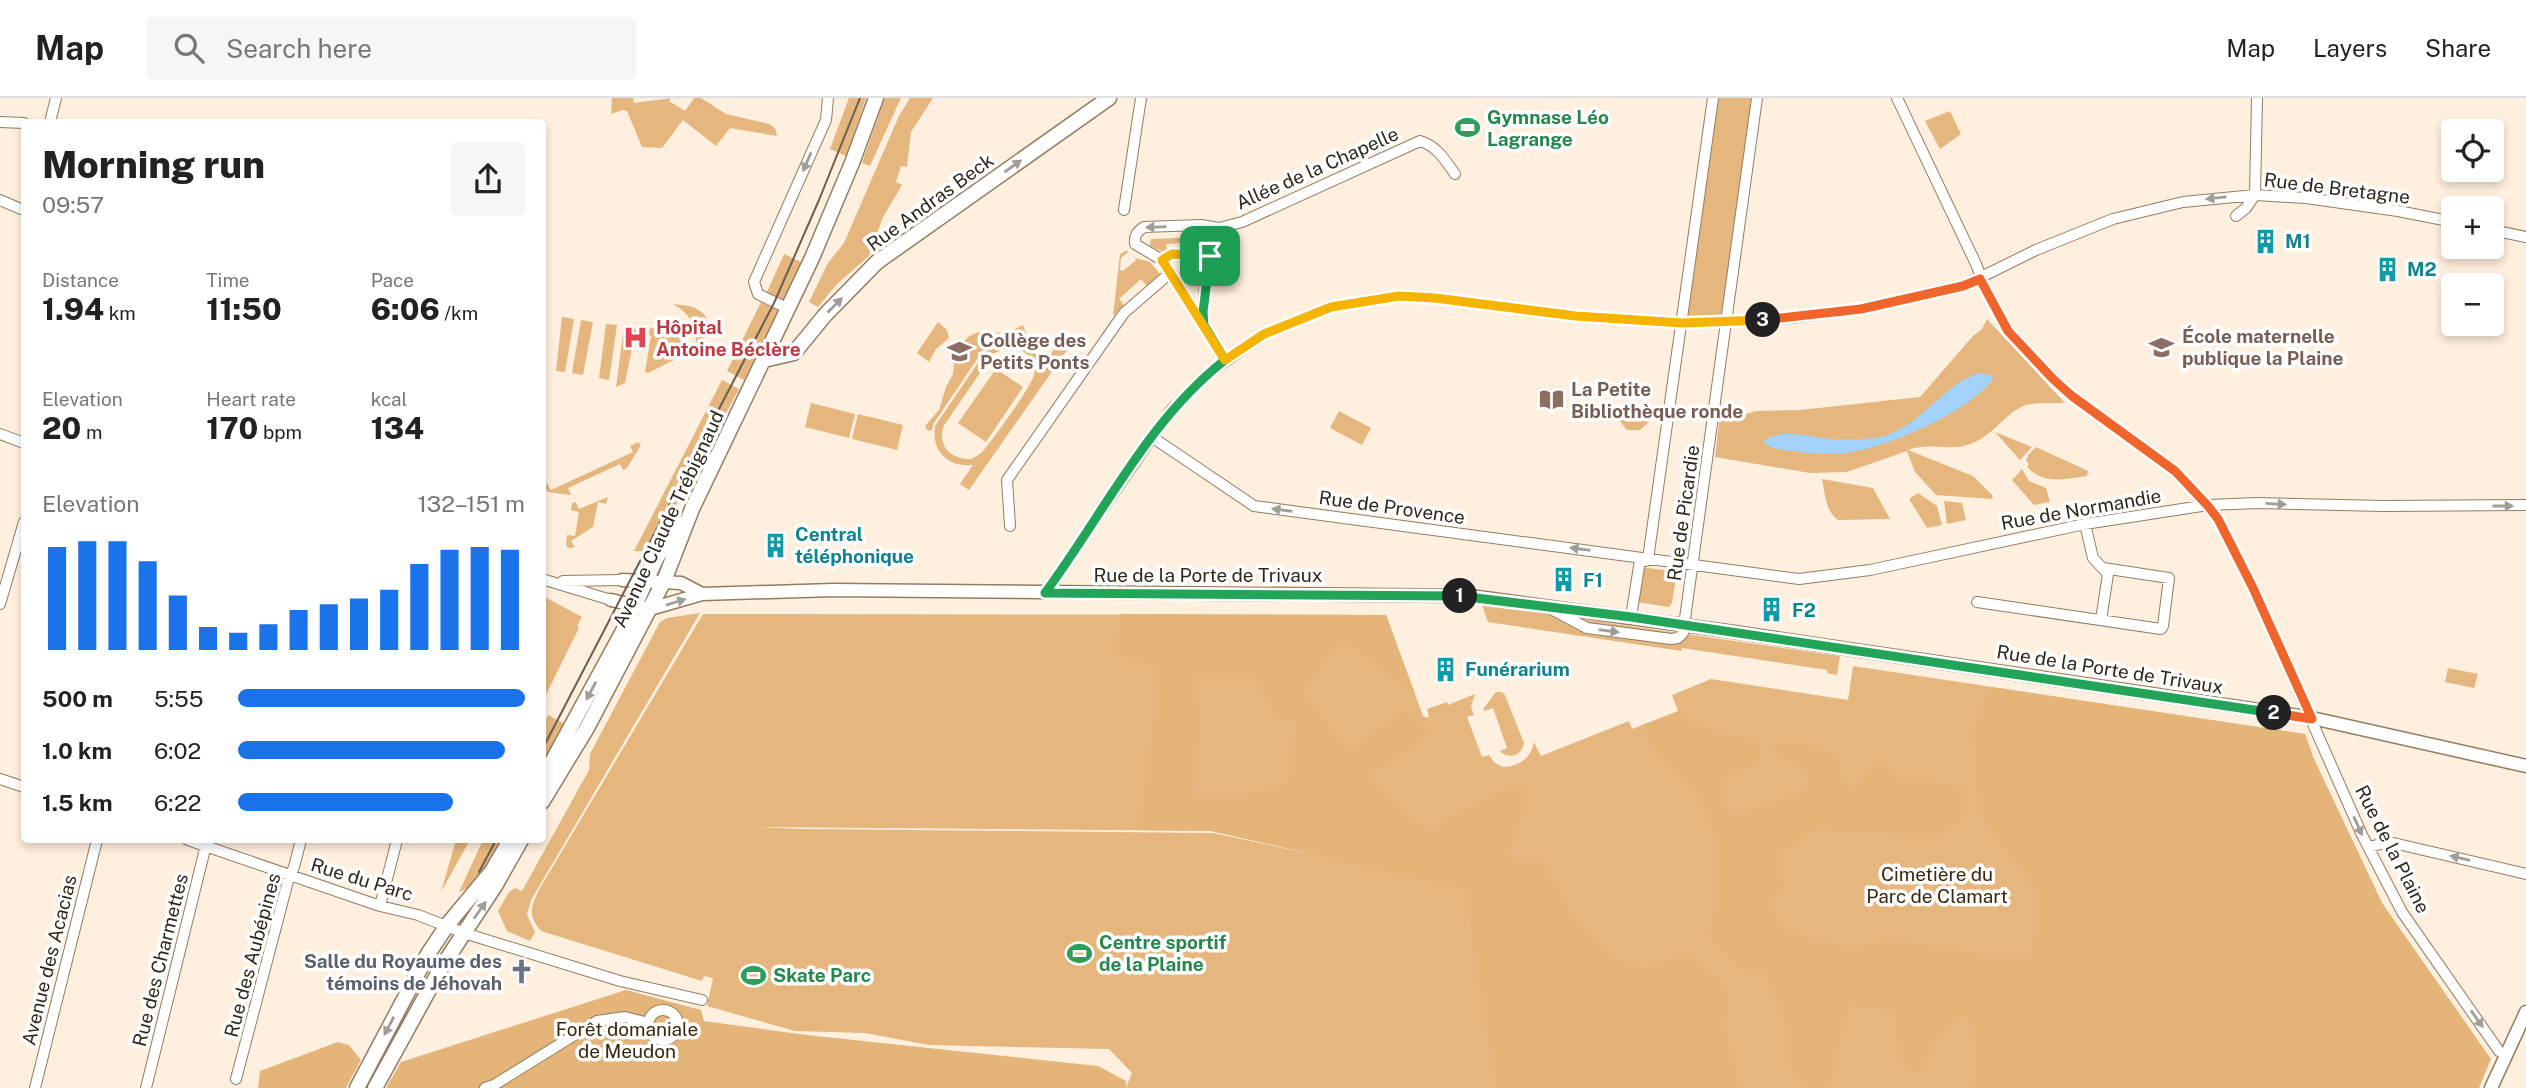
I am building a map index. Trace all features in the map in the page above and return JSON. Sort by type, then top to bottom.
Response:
[{"type":"main road","name":"Avenue Claude Trébignaud","points":[[546,795],[587,728],[664,581],[692,509],[789,309],[824,230],[876,98]]},
{"type":"main road","name":"Rue Andras Beck","points":[[764,360],[789,356],[877,262],[1109,98]]},
{"type":"main road","name":"Avenue Claude Trébignaud","points":[[546,773],[601,673],[657,557],[692,509]]},
{"type":"main road","points":[[357,1088],[428,954],[492,871],[508,843]]},
{"type":"main road","points":[[375,1088],[438,973],[495,887],[519,843]]},
{"type":"street","points":[[51,119],[56,98]]},
{"type":"street","points":[[789,309],[758,294],[754,282],[826,120],[828,98]]},
{"type":"street","points":[[1124,210],[1141,98]]},
{"type":"street","points":[[1631,617],[1640,560],[1648,559],[1713,98]]},
{"type":"street","name":"Rue de Picardie","points":[[1685,625],[1757,98]]},
{"type":"street","name":"Rue de la Plaine","points":[[1897,98],[1976,264],[1980,279],[2008,331],[2072,396],[2175,471],[2218,519],[2253,588],[2369,847],[2402,912],[2498,1051],[2506,1055]]},
{"type":"street","points":[[2236,216],[2246,208],[2255,190],[2258,98]]},
{"type":"street","points":[[0,122],[21,123]]},
{"type":"street","name":"Allée de la Chapelle","points":[[1219,228],[1242,222],[1420,141],[1430,144],[1438,151],[1455,174]]},
{"type":"street","name":"Rue de Bretagne","points":[[1045,593],[1171,410],[1205,376],[1264,334],[1331,307],[1399,296],[1576,316],[1682,323],[1791,318],[1861,309],[1963,286],[2036,250],[2122,216],[2255,190],[2347,202],[2441,220]]},
{"type":"street","points":[[0,200],[21,209]]},
{"type":"street","points":[[1204,325],[1203,312],[1210,256],[1219,228],[1202,225],[1144,227],[1137,232],[1135,244],[1162,260],[1225,360]]},
{"type":"street","points":[[2504,232],[2526,237]]},
{"type":"street","points":[[1162,260],[1172,254],[1210,256]]},
{"type":"street","points":[[1010,526],[1007,481],[1124,313],[1170,273]]},
{"type":"street","points":[[0,434],[21,442]]},
{"type":"street","name":"Rue de Provence","points":[[1152,437],[1254,506],[1648,559]]},
{"type":"street","name":"Rue de Normandie","points":[[1648,559],[1799,579],[1870,570],[2084,524],[2208,506],[2258,502],[2383,506],[2526,505]]},
{"type":"street","points":[[2084,524],[2093,558],[2108,574],[2101,620]]},
{"type":"street","points":[[0,604],[21,532]]},
{"type":"street","points":[[1977,602],[2161,629],[2169,578],[2103,568]]},
{"type":"street","name":"Rue de la Porte de Trivaux","points":[[547,580],[664,581],[688,585],[702,594]]},
{"type":"street","name":"Rue de la Porte de Trivaux","points":[[547,580],[634,607],[650,609],[702,594],[833,590],[1463,596],[1631,617],[2312,719],[2526,766]]},
{"type":"street","name":"Rue de la Porte de Trivaux","points":[[1546,606],[1587,628],[1678,638],[1685,625]]},
{"type":"street","points":[[0,779],[21,786]]},
{"type":"street","points":[[2369,847],[2389,842],[2526,874]]},
{"type":"street","name":"Avenue des Acacias","points":[[35,1088],[96,843]]},
{"type":"street","name":"Rue du Parc","points":[[207,843],[290,875],[380,906],[418,915],[464,933]]},
{"type":"street","name":"Rue des Charmettes","points":[[146,1088],[207,843]]},
{"type":"street","name":"Rue des Aubépines","points":[[236,1079],[300,843]]},
{"type":"street","points":[[380,906],[396,843]]},
{"type":"street","points":[[464,933],[620,981],[702,1000]]},
{"type":"street","points":[[2491,1088],[2526,1012]]},
{"type":"street","points":[[485,1088],[597,1021],[625,1017],[648,1023]]},
{"type":"green space","points":[[612,98],[633,98],[634,103],[671,98],[669,101],[685,111],[694,98],[701,98],[726,114],[769,124],[775,128],[777,136],[730,128],[716,146],[683,120],[662,148],[642,147],[627,111],[611,114]]},
{"type":"green space","points":[[849,98],[866,98],[846,156],[830,149]]},
{"type":"green space","points":[[885,98],[901,98],[870,166],[862,163]]},
{"type":"green space","points":[[910,98],[933,98],[911,132],[907,167],[901,166],[896,182],[902,185],[883,217],[869,256],[837,284],[818,307],[809,302],[828,263],[844,243],[899,116]]},
{"type":"green space","points":[[1715,98],[1754,98],[1721,320],[1685,317]]},
{"type":"green space","points":[[1950,111],[1961,134],[1940,149],[1925,121]]},
{"type":"green space","points":[[1200,231],[1209,236],[1208,246],[1204,251],[1200,251],[1199,242],[1166,244],[1168,251],[1163,252],[1150,246],[1151,239],[1200,237]]},
{"type":"green space","points":[[1127,250],[1121,258],[1120,270],[1123,271],[1135,258],[1150,262],[1160,274],[1147,286],[1141,279],[1119,299],[1124,305],[1113,316],[1120,254]]},
{"type":"green space","points":[[784,254],[801,262],[784,300],[767,292]]},
{"type":"green space","points":[[761,302],[777,310],[777,314],[744,380],[727,371]]},
{"type":"green space","points":[[673,304],[693,307],[706,317],[706,335],[694,350],[696,335],[692,322]]},
{"type":"green space","points":[[562,317],[574,319],[565,372],[556,371]]},
{"type":"green space","points":[[1987,319],[2065,403],[2035,404],[2019,408],[1985,436],[1967,445],[1908,450],[1973,476],[1993,496],[1992,499],[1936,495],[1915,472],[1907,451],[1847,472],[1810,473],[1715,457],[1719,422],[1756,411],[1800,410],[1920,397],[1982,329]]},
{"type":"green space","points":[[581,320],[593,322],[583,375],[572,373]]},
{"type":"green space","points":[[938,322],[947,330],[949,338],[936,349],[929,362],[917,353]]},
{"type":"green space","points":[[606,324],[617,325],[609,380],[599,378]]},
{"type":"green space","points":[[1023,325],[1028,339],[1022,342],[1036,352],[1041,368],[1063,337],[1072,343],[969,490],[960,484],[973,465],[956,464],[943,456],[936,443],[935,426],[988,348],[1000,342],[1014,340],[1011,331]],"holes":[[[1008,347],[1028,355],[1034,364],[1034,375],[981,453],[971,459],[957,457],[944,446],[943,427],[993,354]]]},
{"type":"green space","points":[[624,327],[636,329],[625,383],[616,387]]},
{"type":"green space","points":[[650,328],[677,333],[680,331],[681,343],[676,359],[648,373],[645,372]]},
{"type":"green space","points":[[988,332],[989,336],[999,332],[1002,337],[986,346],[934,423],[932,430],[928,431],[925,426],[939,410],[953,374],[955,351],[969,336]]},
{"type":"green space","points":[[996,369],[1023,387],[986,442],[958,423]]},
{"type":"green space","points":[[722,380],[739,389],[651,552],[634,551]]},
{"type":"green space","points":[[811,403],[855,414],[849,438],[805,427]]},
{"type":"green space","points":[[1640,405],[1649,412],[1650,421],[1640,430],[1627,430],[1619,420],[1619,415],[1629,406]]},
{"type":"green space","points":[[1339,411],[1371,428],[1362,445],[1330,428]]},
{"type":"green space","points":[[858,414],[903,425],[897,450],[852,439]]},
{"type":"green space","points":[[1995,432],[2032,447],[2020,460]]},
{"type":"green space","points":[[638,442],[641,445],[627,468],[623,470],[620,464],[568,488],[571,495],[548,492],[546,489],[547,483],[551,490],[633,452],[630,446]]},
{"type":"green space","points":[[2036,447],[2088,471],[2087,476],[2048,479],[2034,473],[2027,467],[2029,464],[2026,461]]},
{"type":"green space","points":[[2022,469],[2029,481],[2046,488],[2050,502],[2034,505],[2012,480]]},
{"type":"green space","points":[[1822,479],[1873,488],[1890,519],[1838,520],[1828,507]]},
{"type":"green space","points":[[1918,493],[1937,506],[1942,525],[1927,528],[1909,499]]},
{"type":"green space","points":[[608,497],[606,504],[598,502],[593,527],[571,541],[575,547],[568,548],[567,535],[575,536],[579,512],[571,510],[572,503],[576,502],[579,509]]},
{"type":"green space","points":[[1944,501],[1962,503],[1966,520],[1947,524]]},
{"type":"green space","points":[[1641,567],[1671,571],[1676,578],[1669,607],[1636,602]]},
{"type":"green space","points":[[546,598],[582,617],[577,626],[579,628],[546,695]]},
{"type":"green space","points":[[1482,605],[1840,656],[1837,675],[1827,673],[1827,670],[1488,622]]},
{"type":"green space","points":[[700,613],[531,900],[527,915],[535,932],[530,941],[507,931],[498,911],[509,892],[515,888],[522,891],[589,770],[590,754],[660,622],[667,618]]},
{"type":"green space","name":"Cimetière du Parc de Clamart","points":[[703,614],[1386,615],[1423,716],[1429,718],[1427,709],[1447,702],[1448,705],[1475,694],[1471,707],[1474,715],[1467,717],[1482,757],[1489,755],[1495,763],[1503,767],[1524,760],[1534,742],[1541,756],[1629,721],[1632,729],[1678,711],[1672,695],[1711,679],[1848,700],[1853,666],[2305,734],[2313,757],[2382,903],[2403,934],[2479,1088],[1126,1088],[1132,1073],[1109,1049],[929,1045],[865,1033],[795,1031],[707,1006],[713,978],[704,976],[702,981],[541,931],[532,915],[534,900]],"holes":[[[758,827],[1211,831],[1321,856],[1213,833]]]},
{"type":"green space","points":[[1121,614],[1386,615],[1415,694],[1344,638],[1301,689],[1310,706],[1329,726],[1348,753],[1407,711],[1431,732],[1367,777],[1414,824],[1435,829],[1478,803],[1526,786],[1524,808],[1508,855],[1515,861],[1538,860],[1546,868],[1576,924],[1610,957],[1645,969],[1689,954],[1727,987],[1725,1032],[1739,1088],[1498,1088],[1475,961],[1467,889],[1211,831],[1141,830],[1160,669],[1117,653]],"holes":[[[1193,675],[1251,675],[1274,705],[1275,718],[1297,719],[1290,784],[1242,795],[1192,796],[1201,719]]]},
{"type":"green space","points":[[2448,668],[2478,674],[2474,688],[2445,682]]},
{"type":"green space","points":[[1990,687],[2305,734],[2313,757],[2382,903],[2491,1059],[2479,1088],[1973,1088],[1978,1059],[1973,1031],[1965,1013],[1942,1030],[1918,1074],[1903,1066],[1894,1011],[1848,1004],[1828,1088],[1811,1088],[1801,1081],[1791,1066],[1786,1024],[1767,974],[1743,969],[1709,936],[1718,896],[1717,846],[1709,815],[1693,787],[1653,751],[1643,725],[1679,711],[1687,722],[1757,743],[1762,762],[1723,774],[1724,805],[1732,814],[1743,813],[1804,793],[1811,779],[1804,765],[1776,753],[1774,743],[1801,745],[1840,756],[1838,777],[1852,791],[1871,766],[1890,767],[1901,782],[1932,782],[1966,789],[1961,819],[1938,835],[1816,829],[1780,852],[1782,888],[1771,902],[1780,931],[1854,950],[1891,940],[1983,956],[2033,955],[2037,892],[2012,854],[1987,828],[1976,790],[1975,730]]},
{"type":"green space","points":[[1496,692],[1505,695],[1524,743],[1521,751],[1515,755],[1500,751],[1507,748],[1493,708],[1485,711],[1483,709]]},
{"type":"green space","points":[[548,715],[567,725],[546,764]]},
{"type":"green space","points":[[455,843],[468,843],[441,892]]},
{"type":"green space","points":[[482,843],[502,843],[480,877],[459,892]]},
{"type":"green space","name":"Forêt domaniale de Meudon","points":[[626,990],[701,1010],[704,1021],[807,1035],[1098,1066],[1126,1081],[1126,1088],[386,1088],[401,1062]]},
{"type":"green space","points":[[338,1042],[349,1045],[361,1060],[346,1088],[258,1088],[260,1071]]},
{"type":"water","points":[[1978,373],[1994,378],[1982,391],[1948,415],[1884,444],[1847,453],[1827,454],[1781,450],[1763,442],[1770,437],[1786,434],[1847,440],[1890,434],[1916,418],[1951,388]]},
{"type":"tram line","points":[[546,742],[774,303],[860,98]]},
{"type":"tram line","points":[[479,872],[494,843]]},
{"type":"place","name":"Gymnase Léo Lagrange","points":[[1467,128]]},
{"type":"place","name":"M1","points":[[2265,241]]},
{"type":"place","name":"M2","points":[[2387,269]]},
{"type":"place","name":"Hôpital Antoine Béclère","points":[[636,338]]},
{"type":"place","name":"École maternelle publique la Plaine","points":[[2162,347]]},
{"type":"place","name":"Collège des Petits Ponts","points":[[960,351]]},
{"type":"place","name":"La Petite Bibliothèque ronde","points":[[1551,400]]},
{"type":"place","name":"Central téléphonique","points":[[775,545]]},
{"type":"place","name":"F1","points":[[1563,580]]},
{"type":"place","name":"F2","points":[[1772,610]]},
{"type":"place","name":"Funérarium","points":[[1445,669]]},
{"type":"place","name":"Centre sportif de la Plaine","points":[[1079,953]]},
{"type":"place","name":"Salle du Royaume des témoins de Jéhovah","points":[[522,972]]},
{"type":"place","name":"Skate Parc","points":[[753,975]]},
{"type":"route","points":[[1210,256],[1172,254],[1162,260],[1225,360],[1264,334],[1331,307],[1399,296],[1576,316],[1682,323],[1726,322],[1791,318],[1861,309],[1963,286],[1980,279],[2008,331],[2053,379],[2072,396],[2175,471],[2218,519],[2253,588],[2312,719],[1734,632],[1470,596],[1045,593],[1171,410],[1225,360],[1204,325],[1203,312],[1210,256]]}]
